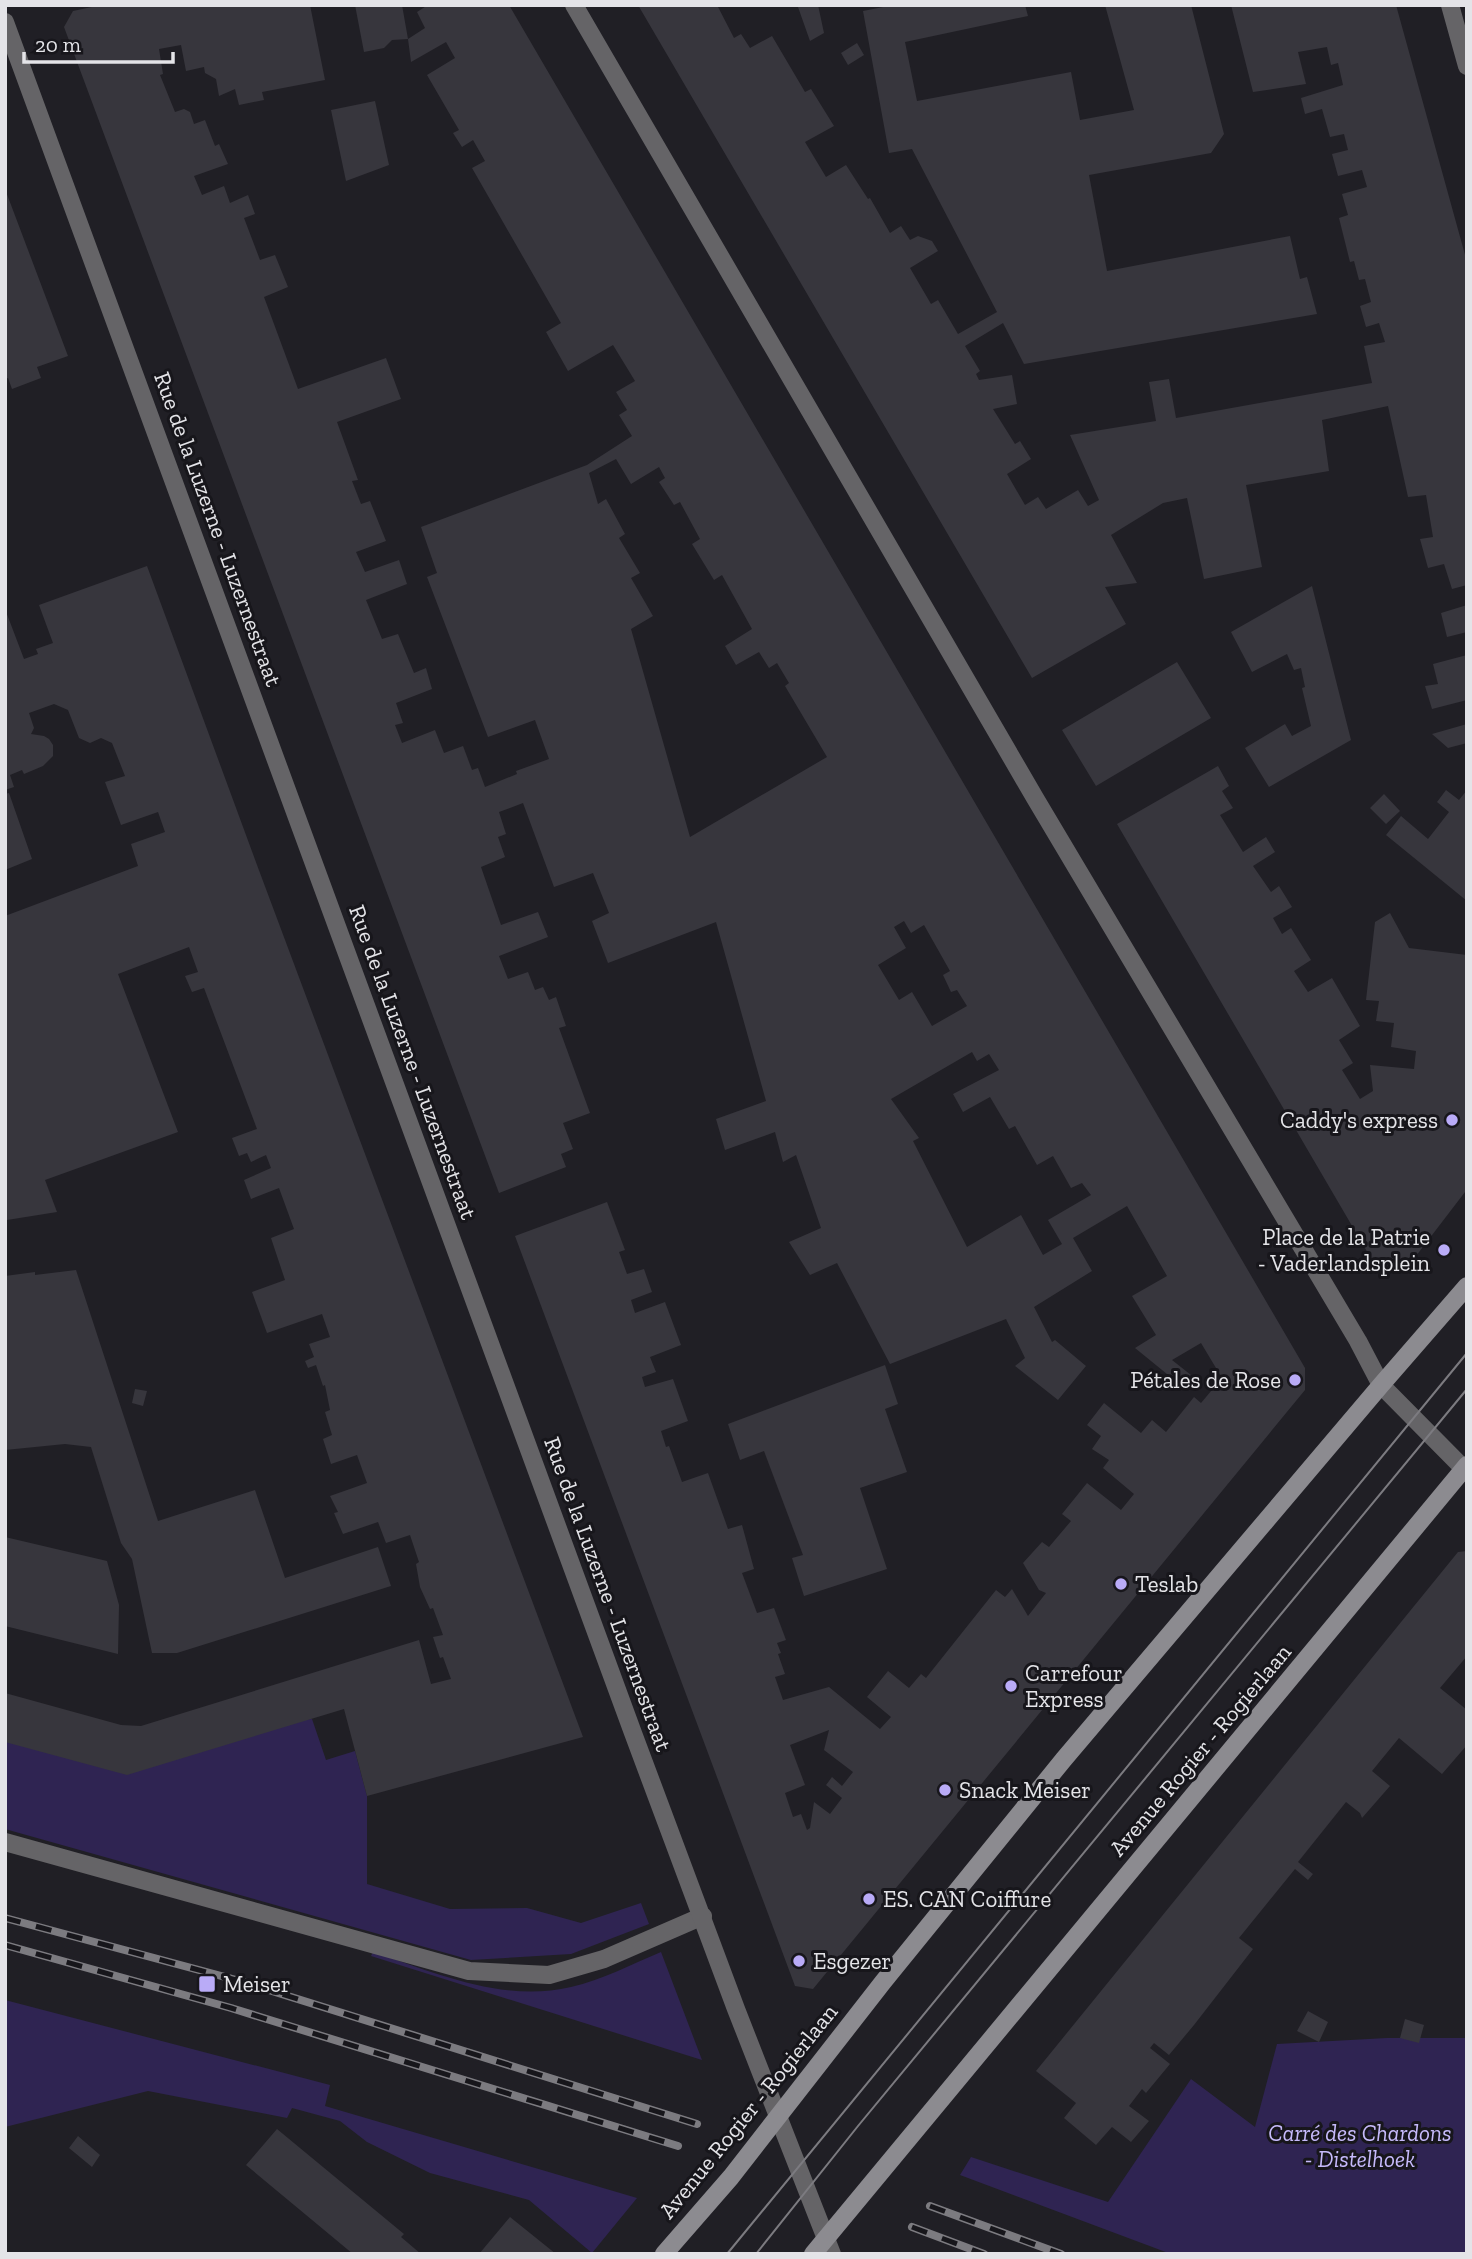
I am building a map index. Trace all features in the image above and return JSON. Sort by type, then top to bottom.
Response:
[{"type":"street","points":[[574,5],[1028,786],[1358,1341],[1381,1385],[1466,1469]]},
{"type":"street","points":[[1450,5],[1467,66]]},
{"type":"street","name":"Rue de la Luzerne - Luzernestraat","points":[[5,22],[633,1733],[829,2246]]},
{"type":"street","points":[[1381,1385],[1467,1286]]},
{"type":"street","name":"Avenue Rogier - Rogierlaan","points":[[664,2254],[731,2177],[883,1982],[1064,1759],[1381,1385]]},
{"type":"street","name":"Avenue Rogier - Rogierlaan","points":[[813,2254],[829,2246],[1466,1469]]},
{"type":"street","points":[[5,1842],[469,1971],[549,1975],[604,1959],[703,1916]]},
{"type":"green space","points":[[312,1719],[326,1760],[355,1751],[367,1796],[367,1884],[450,1909],[527,1908],[581,1923],[641,1903],[649,1924],[571,1954],[471,1960],[5,1829],[5,1742]]},
{"type":"green space","points":[[373,1952],[470,1983],[520,1991],[546,1991],[583,1984],[661,1952],[702,2060],[371,1956]]},
{"type":"green space","points":[[5,2000],[330,2085],[325,2106],[637,2198],[592,2253],[529,2200],[430,2173],[367,2142],[340,2121],[292,2108],[287,2118],[148,2091],[5,2127]]},
{"type":"green space","name":"Carré des Chardons - Distelhoek","points":[[1387,2038],[1467,2038],[1467,2254],[1171,2254],[960,2175],[971,2157],[1108,2202],[1191,2079],[1255,2127],[1277,2044]]},
{"type":"building","points":[[101,5],[310,5],[325,80],[262,92],[264,100],[239,105],[235,89],[219,96],[216,79],[205,73],[204,67],[186,71],[181,45],[159,49],[163,74],[160,75],[175,112],[184,109],[190,112],[194,124],[205,120],[215,146],[219,144],[228,164],[194,176],[202,195],[224,186],[230,203],[248,195],[255,214],[244,218],[260,260],[275,255],[288,287],[264,297],[298,389],[386,358],[401,399],[337,422],[358,480],[352,481],[361,504],[370,501],[386,541],[356,552],[365,572],[399,560],[407,584],[366,600],[382,639],[398,634],[414,673],[426,668],[432,689],[396,703],[403,723],[395,725],[402,743],[435,730],[444,753],[463,746],[472,770],[478,768],[485,787],[517,774],[516,771],[549,759],[535,720],[488,737],[427,577],[437,573],[421,527],[587,465],[632,436],[619,415],[627,410],[616,392],[635,381],[613,345],[568,371],[546,332],[561,323],[472,168],[485,161],[473,140],[462,147],[453,133],[459,130],[427,75],[455,58],[446,42],[411,62],[408,39],[425,28],[417,12],[428,5],[509,5],[1305,1368],[1305,1390],[813,1989],[795,1986],[515,1236],[607,1202],[625,1250],[619,1252],[627,1274],[644,1269],[652,1292],[631,1300],[635,1313],[665,1302],[681,1345],[650,1357],[656,1372],[642,1377],[645,1387],[673,1379],[688,1421],[661,1431],[666,1447],[669,1446],[682,1482],[708,1473],[728,1529],[742,1525],[754,1569],[742,1573],[757,1613],[774,1608],[786,1640],[777,1643],[785,1674],[775,1677],[783,1700],[829,1687],[880,1729],[891,1717],[867,1697],[888,1671],[909,1688],[921,1674],[926,1678],[996,1590],[1005,1597],[1012,1589],[1028,1616],[1046,1593],[1039,1590],[1023,1563],[1042,1542],[1049,1547],[1071,1521],[1062,1514],[1087,1483],[1121,1510],[1134,1494],[1103,1468],[1109,1460],[1092,1449],[1101,1436],[1087,1425],[1104,1403],[1141,1433],[1152,1420],[1166,1432],[1194,1397],[1201,1403],[1222,1378],[1201,1343],[1172,1360],[1191,1375],[1178,1383],[1135,1348],[1156,1335],[1132,1296],[1167,1276],[1127,1206],[1073,1238],[1092,1271],[1034,1307],[1052,1342],[1055,1340],[1086,1366],[1058,1400],[1015,1366],[1025,1358],[1006,1319],[890,1364],[837,1263],[810,1275],[789,1242],[821,1228],[796,1155],[783,1162],[775,1132],[725,1150],[716,1119],[766,1101],[716,922],[608,963],[592,921],[609,913],[593,873],[554,887],[523,803],[499,812],[506,834],[498,837],[505,857],[481,867],[501,925],[538,912],[548,937],[499,956],[508,979],[528,972],[535,990],[543,987],[549,1000],[556,997],[566,1026],[559,1028],[590,1113],[563,1123],[573,1149],[561,1154],[566,1167],[499,1193],[64,27],[73,11]],"holes":[[[616,459],[631,484],[659,467],[665,478],[659,482],[674,505],[680,502],[700,539],[692,544],[714,580],[722,575],[752,629],[725,646],[736,665],[759,652],[769,668],[777,663],[789,683],[785,686],[827,757],[690,837],[631,629],[653,616],[631,578],[640,573],[619,538],[625,534],[606,499],[598,504],[589,473]],[[904,921],[911,933],[924,925],[950,971],[943,975],[951,992],[957,990],[967,1006],[932,1026],[912,992],[899,1000],[878,965],[906,948],[894,927]],[[972,1052],[977,1061],[989,1054],[999,1070],[953,1094],[963,1112],[990,1097],[1009,1129],[1015,1126],[1037,1165],[1053,1156],[1071,1188],[1082,1183],[1091,1195],[1048,1220],[1062,1244],[1043,1255],[1021,1215],[967,1247],[913,1141],[919,1138],[891,1099]],[[829,1730],[824,1750],[853,1772],[842,1786],[832,1777],[826,1785],[842,1798],[830,1814],[814,1802],[810,1828],[807,1830],[801,1814],[793,1817],[785,1793],[805,1785],[790,1745]]]},
{"type":"building","points":[[355,5],[402,5],[408,39],[392,40],[384,48],[364,52]]},
{"type":"building","points":[[638,5],[717,5],[734,38],[741,34],[750,48],[772,36],[805,92],[811,89],[834,126],[805,142],[826,177],[846,165],[868,199],[870,198],[890,233],[901,226],[910,240],[918,236],[932,241],[938,251],[910,268],[931,304],[938,300],[958,334],[997,312],[912,149],[889,153],[863,11],[893,5],[1025,5],[1028,16],[905,42],[917,101],[1071,72],[1080,120],[1134,110],[1105,5],[1191,5],[1224,134],[1211,153],[1089,175],[1107,271],[1290,236],[1300,279],[1307,277],[1317,314],[1024,364],[1003,323],[965,346],[980,371],[976,374],[979,380],[1012,375],[1017,404],[993,409],[1015,444],[1020,441],[1031,459],[1007,474],[1025,505],[1038,497],[1046,509],[1078,490],[1088,506],[1099,500],[1070,435],[1156,421],[1149,382],[1169,379],[1176,418],[1372,383],[1364,346],[1385,342],[1379,323],[1366,327],[1360,306],[1371,302],[1365,279],[1359,280],[1354,261],[1350,262],[1339,218],[1348,215],[1342,194],[1367,187],[1362,170],[1338,176],[1332,154],[1348,150],[1344,134],[1330,137],[1322,109],[1305,114],[1301,98],[1343,85],[1338,63],[1331,65],[1327,47],[1298,52],[1306,84],[1253,92],[1231,5],[1396,5],[1467,262],[1467,585],[1452,589],[1444,564],[1428,568],[1420,539],[1433,537],[1426,495],[1408,497],[1388,406],[1322,420],[1329,471],[1246,485],[1262,567],[1204,579],[1187,498],[1163,503],[1111,535],[1137,583],[1105,587],[1126,624],[1032,678]]},
{"type":"building","points":[[818,5],[824,33],[810,41],[798,7]]},
{"type":"building","points":[[857,43],[864,55],[848,65],[841,53]]},
{"type":"building","points":[[375,101],[389,165],[346,181],[331,110]]},
{"type":"building","points":[[5,189],[68,356],[37,367],[41,378],[12,389],[8,378],[5,379]]},
{"type":"building","points":[[147,566],[583,1737],[367,1796],[344,1709],[127,1775],[5,1742],[5,1693],[121,1725],[141,1726],[419,1640],[431,1684],[451,1679],[433,1637],[443,1635],[433,1608],[430,1609],[420,1587],[416,1564],[419,1562],[410,1535],[386,1543],[378,1522],[343,1534],[334,1513],[338,1512],[330,1496],[367,1483],[357,1455],[331,1464],[323,1439],[332,1435],[325,1412],[330,1410],[325,1385],[323,1386],[316,1365],[308,1368],[305,1361],[314,1357],[309,1344],[330,1337],[322,1314],[267,1333],[252,1292],[285,1280],[271,1238],[294,1229],[279,1188],[251,1199],[244,1180],[271,1168],[266,1155],[251,1162],[247,1153],[239,1156],[232,1138],[257,1129],[204,988],[192,992],[185,976],[198,972],[189,947],[118,974],[178,1132],[45,1180],[57,1212],[7,1220],[5,916],[138,866],[131,844],[165,832],[158,812],[121,825],[105,782],[125,776],[112,743],[101,738],[90,743],[79,738],[68,710],[54,704],[29,713],[34,728],[31,734],[49,739],[53,745],[53,756],[43,766],[24,774],[22,770],[10,775],[14,787],[5,790],[5,609],[24,659],[38,654],[36,649],[53,643],[39,605]]},
{"type":"building","points":[[1312,586],[1351,740],[1269,787],[1245,748],[1285,724],[1292,736],[1311,726],[1302,688],[1305,687],[1301,668],[1294,670],[1287,654],[1252,672],[1231,632]]},
{"type":"building","points":[[1467,605],[1467,632],[1447,637],[1441,613]]},
{"type":"building","points":[[1467,655],[1467,700],[1432,709],[1425,686],[1438,684],[1433,664]]},
{"type":"building","points":[[1177,662],[1211,718],[1096,786],[1062,730]]},
{"type":"building","points":[[1467,724],[1467,743],[1448,748],[1432,734]]},
{"type":"building","points":[[1218,766],[1229,786],[1222,791],[1233,808],[1220,815],[1243,852],[1266,837],[1275,852],[1253,866],[1271,892],[1279,886],[1292,907],[1273,918],[1282,934],[1291,928],[1311,960],[1294,971],[1308,992],[1332,978],[1360,1026],[1339,1040],[1353,1063],[1342,1070],[1360,1099],[1373,1091],[1370,1065],[1414,1069],[1416,1051],[1391,1047],[1394,1023],[1376,1021],[1379,1001],[1366,1000],[1375,922],[1390,913],[1409,948],[1467,955],[1465,1192],[1403,1273],[1379,1272],[1117,824]]},
{"type":"building","points":[[1446,790],[1459,800],[1467,790],[1467,901],[1386,835],[1401,816],[1428,839],[1449,812],[1437,802]]},
{"type":"building","points":[[9,793],[32,859],[5,870],[5,794]]},
{"type":"building","points":[[1384,794],[1400,811],[1386,824],[1370,808]]},
{"type":"building","points":[[76,1270],[158,1521],[255,1490],[285,1578],[378,1547],[391,1586],[177,1653],[152,1653],[132,1559],[121,1543],[91,1447],[65,1444],[5,1450],[5,1276]]},
{"type":"building","points":[[885,1365],[898,1404],[885,1409],[907,1472],[860,1488],[887,1569],[804,1596],[792,1558],[803,1555],[764,1451],[740,1460],[728,1424]]},
{"type":"building","points":[[135,1389],[147,1391],[143,1406],[132,1403]]},
{"type":"building","points":[[5,1537],[107,1561],[119,1605],[118,1654],[5,1626]]},
{"type":"building","points":[[1467,1551],[1467,1656],[1440,1688],[1467,1710],[1467,1745],[1442,1774],[1399,1738],[1372,1771],[1390,1786],[1362,1818],[1360,1813],[1346,1802],[1298,1862],[1313,1874],[1308,1880],[1295,1869],[1239,1938],[1253,1949],[1194,2025],[1169,2055],[1154,2043],[1150,2048],[1170,2064],[1146,2093],[1142,2089],[1129,2106],[1149,2121],[1131,2142],[1112,2127],[1096,2145],[1064,2118],[1076,2103],[1036,2071],[1458,1552]]},
{"type":"building","points":[[1308,2011],[1328,2022],[1319,2042],[1297,2031]]},
{"type":"building","points":[[1405,2019],[1424,2025],[1419,2043],[1400,2038]]},
{"type":"building","points":[[277,2129],[404,2234],[401,2237],[421,2254],[353,2254],[246,2165]]},
{"type":"building","points":[[78,2136],[100,2155],[92,2167],[69,2148]]},
{"type":"building","points":[[510,2217],[556,2254],[479,2254]]},
{"type":"tram line","points":[[727,2254],[1467,1353]]},
{"type":"tram line","points":[[756,2254],[858,2126],[1467,1389]]},
{"type":"railway","points":[[5,1918],[240,1981],[697,2124]]},
{"type":"railway","points":[[5,1945],[231,2008],[678,2146]]},
{"type":"railway","points":[[930,2206],[1061,2254]]},
{"type":"railway","points":[[912,2227],[984,2254]]},
{"type":"place","name":"Caddy's express","points":[[1452,1120]]},
{"type":"place","name":"Place de la Patrie - Vaderlandsplein","points":[[1444,1250]]},
{"type":"place","name":"Pétales de Rose","points":[[1295,1380]]},
{"type":"place","name":"Teslab","points":[[1121,1584]]},
{"type":"place","name":"Carrefour Express","points":[[1011,1686]]},
{"type":"place","name":"Snack Meiser","points":[[945,1790]]},
{"type":"place","name":"ES. CAN Coiffure","points":[[869,1899]]},
{"type":"place","name":"Esgezer","points":[[799,1961]]},
{"type":"place","name":"Meiser","points":[[207,1984]]}]
